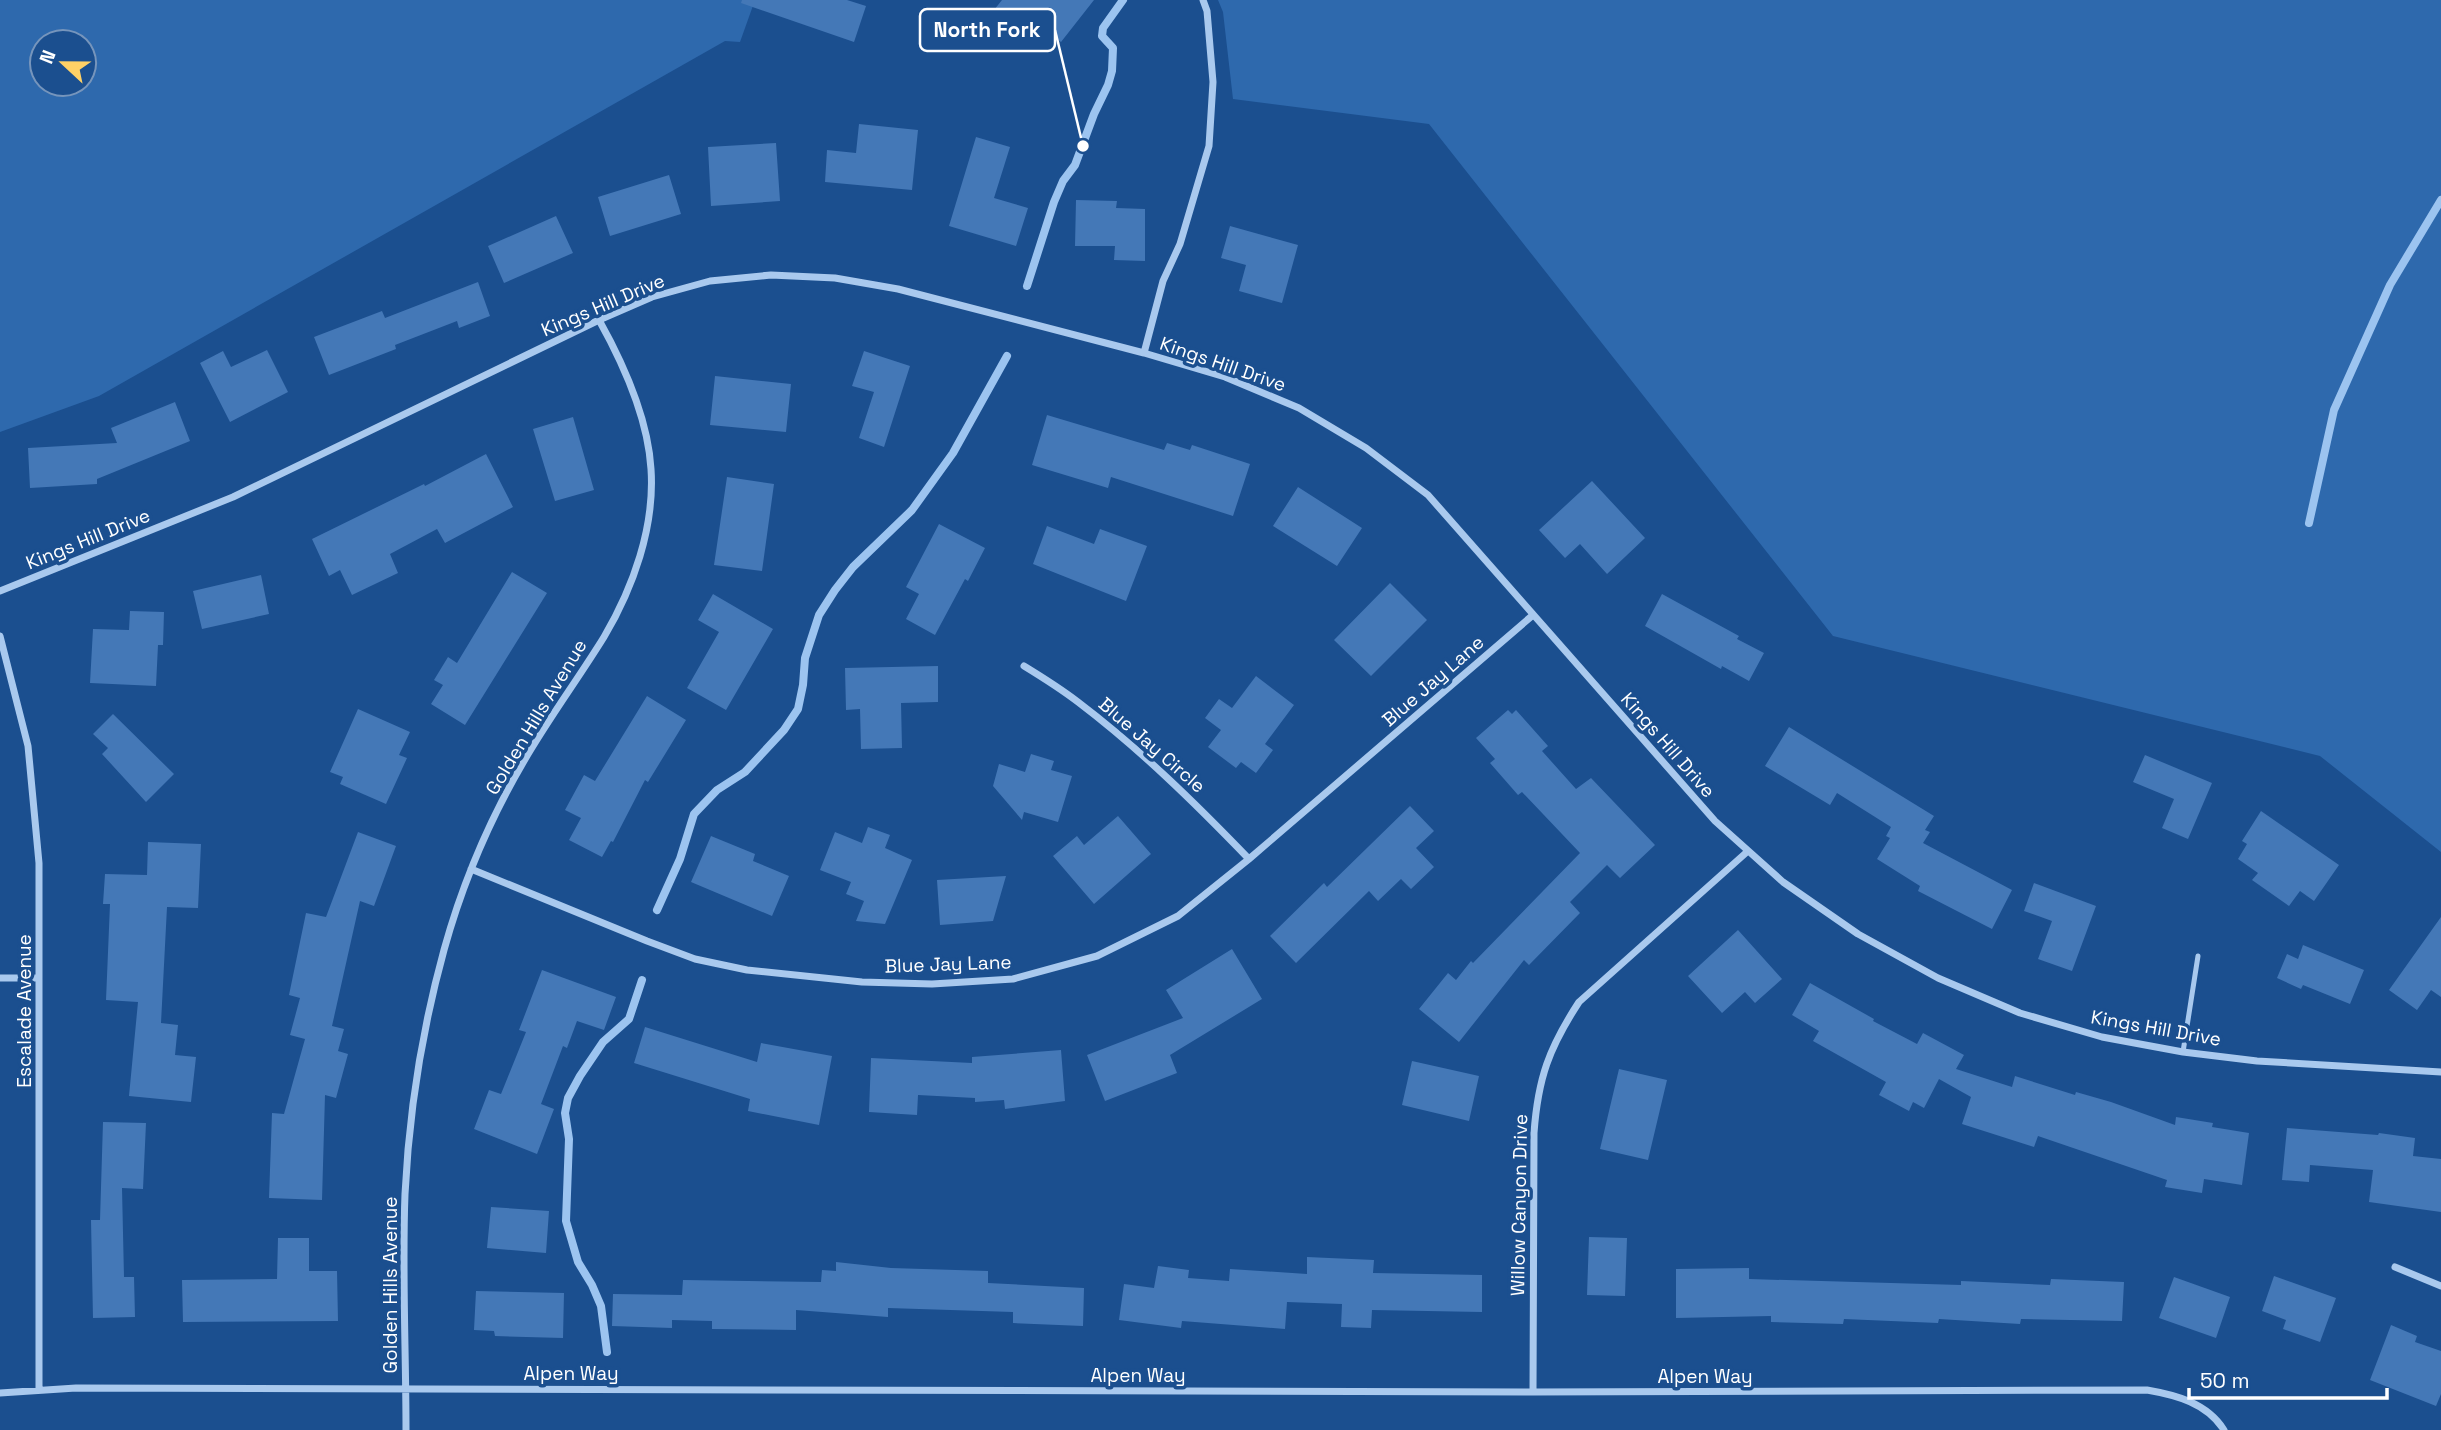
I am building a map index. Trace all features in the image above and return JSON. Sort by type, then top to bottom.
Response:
[{"type":"street","points":[[1144,353],[1163,281],[1180,244],[1209,146],[1213,116],[1213,82],[1208,22],[1203,0]]},
{"type":"street","name":"Kings Hill Drive","points":[[0,592],[233,497],[652,297],[710,281],[771,275],[835,278],[898,289],[1144,353],[1225,377],[1298,408],[1366,448],[1428,495],[1715,821],[1783,882],[1858,934],[1938,978],[2020,1013],[2102,1037],[2183,1052],[2257,1061],[2441,1072]]},
{"type":"street","name":"Golden Hills Avenue","points":[[406,1430],[405,1195],[411,1111],[424,1029],[444,948],[471,869],[523,762],[605,634],[632,580],[648,524],[651,468],[640,413],[620,359],[599,320]]},
{"type":"street","name":"Blue Jay Lane","points":[[471,869],[695,959],[747,970],[862,982],[932,984],[1013,979],[1097,956],[1178,916],[1250,859],[1533,615]]},
{"type":"street","name":"Escalade Avenue","points":[[0,636],[28,746],[39,863],[40,1390]]},
{"type":"street","name":"Blue Jay Circle","points":[[1024,666],[1076,700],[1135,747],[1250,859]]},
{"type":"street","name":"Willow Canyon Drive","points":[[1533,1392],[1534,1133],[1536,1099],[1545,1066],[1559,1033],[1579,1002],[1748,851]]},
{"type":"street","points":[[0,978],[39,978]]},
{"type":"street","points":[[2395,1267],[2441,1286]]},
{"type":"street","name":"Alpen Way","points":[[0,1393],[76,1388],[1533,1392],[2147,1390],[2173,1394],[2196,1404],[2218,1420],[2224,1430]]},
{"type":"lane","points":[[2183,1052],[2198,956]]},
{"type":"shaded area","points":[[0,0],[755,0],[740,42],[725,41],[99,396],[0,432]]},
{"type":"shaded area","points":[[1218,0],[2441,0],[2441,852],[2320,756],[1833,636],[1429,124],[1233,99],[1223,12]]},
{"type":"building","points":[[742,0],[847,0],[866,6],[854,42],[741,3]]},
{"type":"building","points":[[1002,0],[1094,0],[1061,42],[1036,23],[1019,45],[986,20]]},
{"type":"building","points":[[859,124],[918,130],[912,190],[825,182],[827,150],[856,153]]},
{"type":"building","points":[[976,137],[1010,147],[994,198],[1028,208],[1016,246],[949,226]]},
{"type":"building","points":[[776,143],[780,201],[711,206],[708,147]]},
{"type":"building","points":[[669,175],[681,214],[610,236],[598,197]]},
{"type":"building","points":[[1076,200],[1117,201],[1116,208],[1145,209],[1145,261],[1114,260],[1115,246],[1075,246]]},
{"type":"building","points":[[556,216],[573,253],[504,283],[488,246]]},
{"type":"building","points":[[1230,226],[1298,245],[1282,303],[1239,291],[1246,265],[1221,258]]},
{"type":"building","points":[[478,282],[490,316],[459,328],[457,321],[329,375],[314,337],[382,311],[385,318]]},
{"type":"building","points":[[267,350],[288,392],[230,422],[200,363],[223,351],[231,367]]},
{"type":"building","points":[[864,351],[910,366],[884,447],[859,438],[874,392],[852,386]]},
{"type":"building","points":[[715,376],[791,384],[786,432],[710,425]]},
{"type":"building","points":[[175,402],[190,441],[97,479],[97,484],[30,488],[28,448],[117,443],[111,428]]},
{"type":"building","points":[[1047,415],[1164,450],[1167,443],[1190,450],[1192,445],[1250,464],[1233,516],[1111,477],[1108,488],[1032,465]]},
{"type":"building","points":[[573,417],[594,490],[555,501],[533,429]]},
{"type":"building","points":[[486,454],[513,507],[445,543],[437,529],[390,554],[398,573],[352,595],[340,570],[329,576],[312,539]]},
{"type":"building","points":[[727,477],[774,484],[762,571],[714,565]]},
{"type":"building","points":[[1592,481],[1645,538],[1607,574],[1580,544],[1565,558],[1539,530]]},
{"type":"building","points":[[1298,487],[1362,528],[1337,566],[1273,526]]},
{"type":"building","points":[[939,524],[985,548],[935,635],[906,619],[919,594],[906,587]]},
{"type":"building","points":[[1047,526],[1094,544],[1100,529],[1147,546],[1126,601],[1033,564]]},
{"type":"building","points":[[512,572],[547,593],[465,725],[431,704],[443,685],[434,680],[448,657],[457,663]]},
{"type":"building","points":[[261,575],[269,614],[202,629],[193,591]]},
{"type":"building","points":[[1390,583],[1427,620],[1371,676],[1334,640]]},
{"type":"building","points":[[713,594],[773,629],[726,710],[687,688],[719,632],[698,620]]},
{"type":"building","points":[[1662,594],[1739,636],[1737,639],[1764,653],[1749,681],[1722,666],[1721,669],[1645,626]]},
{"type":"building","points":[[130,611],[164,612],[163,645],[158,645],[156,686],[90,683],[93,629],[129,630]]},
{"type":"building","points":[[938,666],[938,702],[901,703],[902,748],[861,749],[860,709],[846,710],[845,668]]},
{"type":"building","points":[[1256,676],[1294,705],[1265,744],[1273,750],[1256,773],[1241,762],[1236,768],[1208,747],[1221,730],[1205,718],[1219,699],[1232,708]]},
{"type":"building","points":[[647,696],[686,720],[648,782],[645,780],[613,842],[611,841],[602,857],[569,840],[581,818],[565,810],[584,775],[595,781]]},
{"type":"building","points":[[358,709],[410,732],[399,755],[407,758],[386,804],[340,784],[343,777],[330,772]]},
{"type":"building","points":[[1508,710],[1512,714],[1516,710],[1548,746],[1542,751],[1576,789],[1591,778],[1655,845],[1620,878],[1607,865],[1570,902],[1580,913],[1529,965],[1524,960],[1459,1042],[1419,1009],[1448,973],[1456,980],[1471,961],[1473,963],[1580,853],[1522,792],[1518,795],[1490,763],[1495,759],[1476,738]]},
{"type":"building","points":[[113,714],[174,774],[146,802],[102,754],[108,748],[93,734]]},
{"type":"building","points":[[1789,727],[1934,816],[1925,830],[1930,832],[1923,843],[2012,890],[1992,929],[1918,891],[1920,886],[1877,859],[1890,838],[1886,836],[1891,827],[1837,793],[1830,805],[1765,766]]},
{"type":"building","points":[[1031,754],[1054,761],[1051,770],[1072,776],[1058,822],[1024,812],[1022,820],[993,786],[999,764],[1025,772]]},
{"type":"building","points":[[2145,755],[2212,783],[2188,839],[2162,828],[2174,799],[2133,782]]},
{"type":"building","points":[[1410,806],[1434,831],[1416,848],[1434,867],[1411,889],[1401,879],[1378,901],[1369,891],[1296,963],[1270,936],[1324,883],[1327,887]]},
{"type":"building","points":[[2261,811],[2339,865],[2314,901],[2300,891],[2289,906],[2252,880],[2258,873],[2238,859],[2247,844],[2242,841]]},
{"type":"building","points":[[1118,816],[1151,854],[1094,904],[1053,856],[1077,836],[1084,845]]},
{"type":"building","points":[[868,827],[890,835],[885,848],[912,860],[885,924],[856,921],[864,901],[846,894],[851,882],[820,870],[835,832],[862,843]]},
{"type":"building","points":[[358,832],[396,846],[374,906],[360,901],[332,1026],[344,1029],[338,1051],[348,1054],[336,1098],[325,1095],[322,1200],[269,1198],[272,1113],[284,1114],[305,1039],[290,1035],[300,998],[289,995],[306,913],[326,917]]},
{"type":"building","points":[[711,836],[755,854],[753,861],[789,876],[772,916],[691,882]]},
{"type":"building","points":[[148,842],[201,844],[198,908],[167,907],[161,1023],[178,1025],[175,1055],[196,1057],[191,1102],[129,1096],[138,1002],[106,1000],[110,904],[103,904],[105,874],[147,875]]},
{"type":"building","points":[[1006,876],[993,921],[940,925],[937,880]]},
{"type":"building","points":[[2034,883],[2096,906],[2072,971],[2038,959],[2052,921],[2024,911]]},
{"type":"building","points":[[2441,917],[2441,997],[2431,990],[2417,1010],[2389,990]]},
{"type":"building","points":[[1738,930],[1782,979],[1755,1003],[1745,992],[1722,1013],[1688,976]]},
{"type":"building","points":[[2303,945],[2364,970],[2350,1004],[2303,985],[2301,989],[2277,978],[2287,954],[2298,959]]},
{"type":"building","points":[[1232,949],[1262,999],[1170,1055],[1177,1073],[1105,1101],[1087,1055],[1183,1018],[1166,990]]},
{"type":"building","points":[[542,970],[616,997],[604,1030],[577,1021],[567,1048],[563,1046],[541,1104],[554,1109],[537,1154],[474,1129],[489,1090],[501,1094],[526,1032],[519,1030]]},
{"type":"building","points":[[1810,983],[1917,1044],[1923,1033],[1964,1055],[1956,1069],[2012,1087],[2015,1076],[2075,1095],[2076,1092],[2111,1102],[2175,1125],[2176,1117],[2249,1133],[2242,1185],[2204,1179],[2202,1193],[2165,1187],[2167,1180],[2038,1136],[2034,1147],[1962,1124],[1971,1097],[1939,1079],[1924,1108],[1913,1102],[1909,1111],[1879,1095],[1886,1082],[1813,1041],[1819,1031],[1792,1015]]},
{"type":"building","points":[[645,1027],[757,1062],[761,1043],[832,1056],[819,1125],[748,1111],[750,1099],[634,1063]]},
{"type":"building","points":[[1061,1050],[1065,1101],[1005,1109],[1004,1100],[975,1102],[975,1098],[918,1095],[917,1115],[869,1112],[871,1058],[972,1063],[972,1057]]},
{"type":"building","points":[[1412,1061],[1479,1076],[1469,1121],[1402,1105]]},
{"type":"building","points":[[1619,1069],[1667,1080],[1648,1160],[1600,1149]]},
{"type":"building","points":[[103,1122],[146,1123],[143,1189],[122,1188],[124,1277],[134,1277],[135,1317],[93,1318],[91,1220],[100,1220]]},
{"type":"building","points":[[2287,1128],[2379,1133],[2415,1138],[2413,1156],[2441,1159],[2441,1212],[2369,1202],[2373,1170],[2310,1165],[2309,1182],[2282,1180]]},
{"type":"building","points":[[491,1207],[549,1211],[546,1253],[487,1248]]},
{"type":"building","points":[[1589,1237],[1627,1238],[1625,1296],[1587,1295]]},
{"type":"building","points":[[278,1238],[309,1238],[309,1271],[337,1271],[338,1321],[183,1322],[182,1280],[277,1279]]},
{"type":"building","points":[[1307,1257],[1374,1260],[1373,1273],[1482,1275],[1482,1312],[1372,1310],[1371,1328],[1341,1327],[1342,1304],[1287,1302],[1285,1329],[1182,1321],[1181,1328],[1119,1320],[1124,1284],[1154,1288],[1158,1266],[1189,1270],[1188,1278],[1229,1281],[1230,1269],[1307,1274]]},
{"type":"building","points":[[836,1262],[891,1268],[988,1271],[988,1283],[1084,1288],[1083,1326],[1013,1323],[1013,1312],[888,1308],[888,1317],[796,1310],[796,1330],[712,1329],[712,1321],[672,1320],[672,1328],[612,1326],[613,1294],[682,1295],[683,1280],[821,1282],[822,1270],[836,1271]]},
{"type":"building","points":[[1749,1268],[1749,1279],[1961,1285],[1961,1281],[2050,1285],[2051,1279],[2124,1282],[2122,1321],[2021,1319],[2020,1324],[1939,1319],[1938,1323],[1844,1319],[1843,1324],[1771,1322],[1771,1316],[1676,1318],[1676,1269]]},
{"type":"building","points":[[2274,1276],[2336,1298],[2320,1342],[2283,1329],[2286,1320],[2262,1311]]},
{"type":"building","points":[[2174,1277],[2230,1297],[2216,1338],[2159,1318]]},
{"type":"building","points":[[476,1291],[564,1293],[563,1338],[495,1336],[494,1331],[474,1330]]},
{"type":"building","points":[[2391,1325],[2417,1336],[2415,1342],[2441,1351],[2441,1394],[2436,1406],[2370,1380]]},
{"type":"waterway","points":[[1027,286],[1054,202],[1063,181],[1075,165],[1108,85],[1113,48],[1102,36],[1103,28],[1123,0]]},
{"type":"waterway","points":[[2309,523],[2334,410],[2390,285],[2441,200]]},
{"type":"waterway","points":[[657,910],[680,859],[694,814],[717,790],[745,772],[784,730],[798,709],[805,658],[819,615],[853,567],[912,510],[953,453],[1007,356]]},
{"type":"waterway","points":[[607,1352],[601,1306],[578,1262],[566,1221],[569,1139],[565,1113],[568,1098],[603,1042],[629,1019],[642,980]]},
{"type":"place","name":"North Fork","points":[[1083,146]]}]
